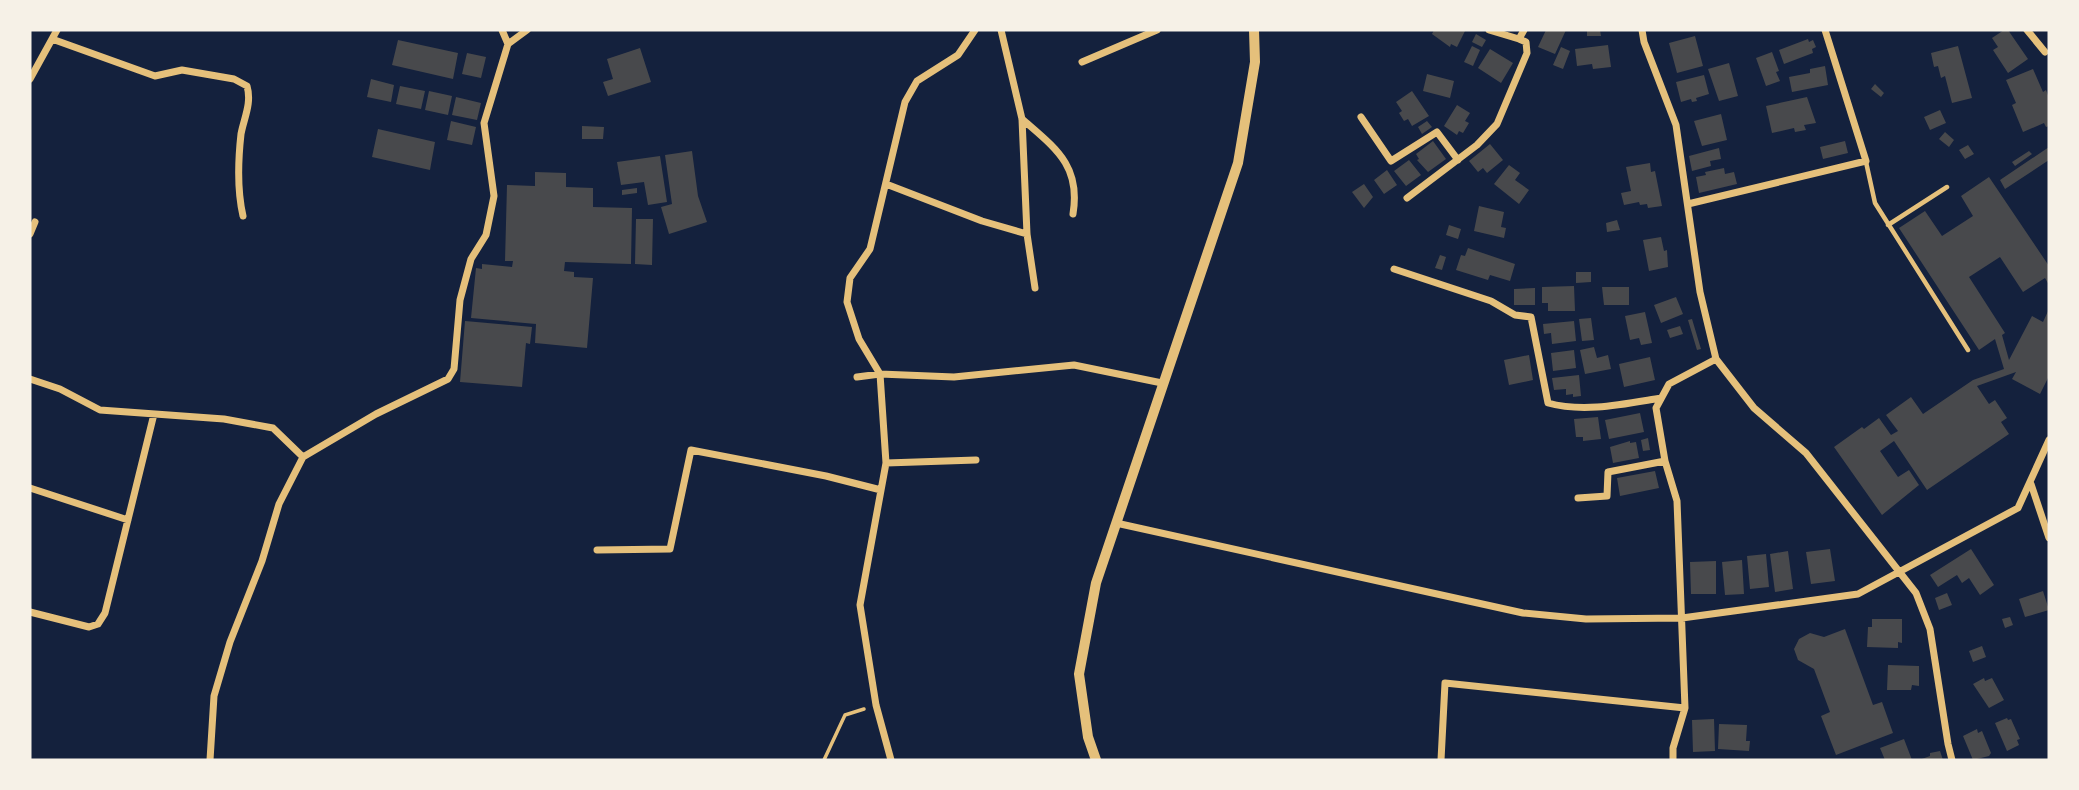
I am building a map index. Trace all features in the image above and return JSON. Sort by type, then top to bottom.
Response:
[{"type":"street","points":[[30,79],[57,30]]},
{"type":"street","points":[[502,30],[508,44]]},
{"type":"street","points":[[210,760],[214,695],[230,642],[262,561],[279,504],[303,457],[376,414],[448,379],[454,369],[460,300],[471,259],[486,235],[495,196],[484,123],[508,44],[527,30]]},
{"type":"street","points":[[891,760],[876,705],[860,605],[886,463],[880,374],[859,339],[847,302],[850,278],[870,249],[905,102],[917,81],[958,55],[975,30]]},
{"type":"street","points":[[1001,30],[1022,119],[1027,234],[1035,288]]},
{"type":"street","points":[[1082,62],[1157,30]]},
{"type":"street","points":[[1096,760],[1088,737],[1079,674],[1096,583],[1238,163],[1255,62],[1254,30]]},
{"type":"street","points":[[1407,198],[1477,145],[1497,124],[1527,53],[1526,42],[1489,30]]},
{"type":"street","points":[[1519,39],[1524,30]]},
{"type":"street","points":[[1642,30],[1644,42],[1676,125],[1700,292],[1716,359],[1754,408],[1806,453],[1916,593],[1930,629],[1952,760]]},
{"type":"street","points":[[1688,204],[1866,161],[1825,30]]},
{"type":"street","points":[[2028,30],[2045,52]]},
{"type":"street","points":[[52,39],[155,76],[181,70],[234,79],[247,86],[250,96],[241,135],[238,196],[243,216]]},
{"type":"street","points":[[1361,117],[1391,162],[1437,132],[1458,160]]},
{"type":"street","points":[[1022,119],[1063,156],[1070,169],[1075,202],[1073,215]]},
{"type":"street","points":[[886,184],[982,221],[1027,234]]},
{"type":"street","points":[[30,234],[35,222]]},
{"type":"street","points":[[1395,269],[1491,301],[1515,315],[1531,317],[1548,403],[1597,408],[1661,398]]},
{"type":"street","points":[[1673,760],[1673,748],[1685,708],[1677,501],[1665,461],[1656,408],[1669,384],[1716,359]]},
{"type":"street","points":[[857,377],[880,374],[954,377],[1074,365],[1162,383]]},
{"type":"street","points":[[30,379],[60,389],[100,410],[224,419],[273,428],[303,457]]},
{"type":"street","points":[[30,612],[89,627],[98,624],[105,612],[154,414]]},
{"type":"street","points":[[1116,523],[1523,613],[1586,620],[1682,618],[1858,594],[2018,508],[2049,440]]},
{"type":"street","points":[[597,550],[670,549],[691,450],[826,476],[881,490]]},
{"type":"street","points":[[886,463],[976,460]]},
{"type":"street","points":[[1578,498],[1607,496],[1608,472],[1665,461]]},
{"type":"street","points":[[2031,484],[2049,538]]},
{"type":"street","points":[[30,488],[128,520]]},
{"type":"street","points":[[1441,760],[1446,683],[1685,708]]},
{"type":"lane","points":[[1866,161],[1875,203],[1968,350]]},
{"type":"lane","points":[[1888,225],[1947,187]]},
{"type":"path","points":[[824,760],[845,715],[876,705]]},
{"type":"building","points":[[1434,30],[1465,31],[1457,47],[1451,44],[1450,47],[1432,34]]},
{"type":"building","points":[[1546,30],[1566,30],[1555,54],[1538,47]]},
{"type":"building","points":[[1587,30],[1600,30],[1601,36],[1587,36]]},
{"type":"building","points":[[2008,30],[2028,59],[2008,73],[1993,50],[1998,47],[1992,38]]},
{"type":"building","points":[[1476,34],[1486,40],[1482,47],[1472,42]]},
{"type":"building","points":[[1695,36],[1703,66],[1677,73],[1669,43]]},
{"type":"building","points":[[1808,39],[1809,42],[1813,40],[1816,47],[1812,49],[1813,53],[1784,64],[1779,50]]},
{"type":"building","points":[[398,40],[458,53],[453,79],[392,65]]},
{"type":"building","points":[[1608,45],[1611,67],[1593,69],[1592,64],[1577,66],[1575,49]]},
{"type":"building","points":[[1472,46],[1480,50],[1473,66],[1464,62]]},
{"type":"building","points":[[1958,46],[1972,98],[1952,103],[1945,76],[1941,78],[1938,66],[1934,67],[1931,53]]},
{"type":"building","points":[[1561,47],[1570,51],[1563,69],[1553,65]]},
{"type":"building","points":[[640,48],[651,82],[608,96],[603,82],[613,79],[607,59]]},
{"type":"building","points":[[1490,49],[1513,63],[1501,83],[1478,68]]},
{"type":"building","points":[[1772,52],[1780,81],[1766,86],[1756,58]]},
{"type":"building","points":[[467,53],[486,57],[481,78],[462,74]]},
{"type":"building","points":[[1729,63],[1738,96],[1719,101],[1708,69]]},
{"type":"building","points":[[1825,66],[1828,85],[1792,92],[1789,77],[1810,73],[1810,69]]},
{"type":"building","points":[[2033,69],[2043,92],[2046,90],[2049,98],[2049,126],[2046,127],[2044,123],[2023,132],[2012,105],[2016,103],[2006,80]]},
{"type":"building","points":[[1427,74],[1454,81],[1450,98],[1423,91]]},
{"type":"building","points":[[1704,75],[1709,94],[1696,98],[1697,101],[1692,102],[1691,99],[1681,102],[1676,82]]},
{"type":"building","points":[[371,79],[394,85],[391,102],[367,97]]},
{"type":"building","points":[[1875,84],[1884,93],[1881,97],[1871,89]]},
{"type":"building","points":[[400,86],[425,91],[421,109],[396,104]]},
{"type":"building","points":[[429,91],[452,96],[448,115],[425,110]]},
{"type":"building","points":[[1412,91],[1429,116],[1412,126],[1408,119],[1404,121],[1396,102]]},
{"type":"building","points":[[456,97],[481,103],[477,120],[452,115]]},
{"type":"building","points":[[1807,97],[1816,123],[1804,125],[1806,130],[1795,132],[1794,128],[1772,133],[1766,106]]},
{"type":"building","points":[[1457,105],[1470,113],[1465,121],[1469,123],[1463,133],[1459,131],[1457,135],[1444,126]]},
{"type":"building","points":[[1940,110],[1946,123],[1930,130],[1924,117]]},
{"type":"building","points":[[1721,114],[1727,140],[1702,146],[1694,121]]},
{"type":"building","points":[[451,121],[476,127],[472,145],[447,140]]},
{"type":"building","points":[[1427,121],[1432,127],[1422,134],[1418,127]]},
{"type":"building","points":[[582,126],[604,127],[603,139],[582,139]]},
{"type":"building","points":[[378,129],[435,142],[430,170],[372,157]]},
{"type":"building","points":[[1945,132],[1954,140],[1949,147],[1939,139]]},
{"type":"building","points":[[1433,141],[1446,159],[1428,172],[1417,160],[1419,159],[1416,154]]},
{"type":"building","points":[[1845,141],[1848,153],[1823,159],[1820,147]]},
{"type":"building","points":[[1490,144],[1503,160],[1487,173],[1483,168],[1478,172],[1469,161]]},
{"type":"building","points":[[1968,145],[1974,154],[1965,159],[1959,150]]},
{"type":"building","points":[[2049,147],[2049,160],[2005,189],[2000,180]]},
{"type":"building","points":[[1719,148],[1721,159],[1710,161],[1711,166],[1692,171],[1689,156]]},
{"type":"building","points":[[692,151],[698,196],[707,222],[669,234],[661,207],[672,204],[665,155]]},
{"type":"building","points":[[2029,151],[2032,154],[2015,166],[2012,162]]},
{"type":"building","points":[[660,156],[667,202],[648,205],[644,182],[621,185],[617,162]]},
{"type":"building","points":[[1409,160],[1421,175],[1406,186],[1394,171]]},
{"type":"building","points":[[1650,163],[1651,172],[1655,171],[1662,206],[1648,208],[1647,204],[1640,205],[1639,202],[1624,205],[1621,193],[1631,191],[1626,167]]},
{"type":"building","points":[[1509,165],[1520,173],[1515,180],[1529,190],[1519,204],[1494,184]]},
{"type":"building","points":[[1724,168],[1725,174],[1734,172],[1737,184],[1699,193],[1696,177]]},
{"type":"building","points":[[1387,170],[1397,185],[1384,194],[1374,180]]},
{"type":"building","points":[[535,172],[566,173],[566,187],[593,188],[593,207],[632,208],[631,264],[565,262],[564,271],[574,272],[574,277],[593,278],[587,348],[535,343],[536,324],[471,318],[476,268],[482,269],[482,264],[512,267],[513,261],[505,261],[507,185],[535,186]]},
{"type":"building","points":[[1989,177],[2049,266],[2049,285],[2045,278],[2023,292],[2000,257],[1969,277],[2005,333],[2002,335],[2009,360],[2032,316],[2043,322],[2049,309],[2049,376],[2040,394],[2012,379],[2016,372],[1977,386],[1989,404],[1995,400],[2007,418],[2001,422],[2009,434],[1927,490],[1894,441],[1880,451],[1898,477],[1909,470],[1919,485],[1882,515],[1834,447],[1879,418],[1891,435],[1898,431],[1886,415],[1911,397],[1923,414],[1973,380],[2004,369],[1995,339],[1979,350],[1899,228],[1925,211],[1942,236],[1973,216],[1961,196]]},
{"type":"building","points":[[1364,184],[1373,197],[1364,208],[1352,192]]},
{"type":"building","points":[[637,188],[637,193],[622,195],[622,190]]},
{"type":"building","points":[[1479,206],[1504,212],[1501,227],[1506,228],[1504,238],[1474,231]]},
{"type":"building","points":[[636,219],[653,219],[652,265],[635,264]]},
{"type":"building","points":[[1617,220],[1620,230],[1607,232],[1606,223]]},
{"type":"building","points":[[1449,225],[1461,229],[1458,239],[1446,235]]},
{"type":"building","points":[[1661,237],[1664,251],[1667,250],[1668,267],[1649,271],[1643,240]]},
{"type":"building","points":[[1468,248],[1515,264],[1510,281],[1490,275],[1488,280],[1456,270],[1461,255],[1465,256]]},
{"type":"building","points":[[1440,255],[1446,257],[1442,270],[1435,268]]},
{"type":"building","points":[[1576,272],[1591,272],[1591,282],[1576,283]]},
{"type":"building","points":[[1574,286],[1575,311],[1548,311],[1548,303],[1542,303],[1542,287]]},
{"type":"building","points":[[1602,287],[1629,287],[1629,305],[1604,305]]},
{"type":"building","points":[[1535,288],[1535,305],[1514,305],[1514,289]]},
{"type":"building","points":[[1676,297],[1683,314],[1661,323],[1654,305]]},
{"type":"building","points":[[1645,312],[1652,343],[1641,345],[1639,338],[1630,340],[1625,316]]},
{"type":"building","points":[[1591,318],[1594,340],[1582,341],[1579,319]]},
{"type":"building","points":[[1692,319],[1701,349],[1697,350],[1688,320]]},
{"type":"building","points":[[465,321],[532,327],[530,344],[526,343],[522,387],[460,382]]},
{"type":"building","points":[[1574,321],[1576,341],[1552,344],[1551,333],[1544,334],[1543,324]]},
{"type":"building","points":[[1680,326],[1683,334],[1670,338],[1667,330]]},
{"type":"building","points":[[1594,347],[1597,358],[1608,355],[1611,369],[1585,374],[1580,350]]},
{"type":"building","points":[[1574,350],[1576,368],[1553,371],[1551,353]]},
{"type":"building","points":[[1529,355],[1533,380],[1509,385],[1504,360]]},
{"type":"building","points":[[1650,357],[1655,380],[1624,387],[1619,364]]},
{"type":"building","points":[[1579,375],[1581,396],[1566,395],[1566,389],[1554,390],[1552,378]]},
{"type":"building","points":[[1640,413],[1644,432],[1609,439],[1605,420]]},
{"type":"building","points":[[1598,417],[1601,439],[1583,441],[1583,437],[1576,437],[1574,419]]},
{"type":"building","points":[[1648,438],[1650,450],[1643,451],[1641,440]]},
{"type":"building","points":[[1630,441],[1636,442],[1639,458],[1613,463],[1610,447]]},
{"type":"building","points":[[1655,471],[1659,488],[1620,496],[1617,478]]},
{"type":"building","points":[[1830,549],[1835,581],[1811,584],[1806,552]]},
{"type":"building","points":[[1971,549],[1994,585],[1980,595],[1969,578],[1962,583],[1957,575],[1938,587],[1930,575]]},
{"type":"building","points":[[1788,551],[1793,589],[1775,592],[1770,554]]},
{"type":"building","points":[[1766,554],[1769,587],[1750,589],[1747,556]]},
{"type":"building","points":[[1742,560],[1744,594],[1725,595],[1722,562]]},
{"type":"building","points":[[1716,561],[1716,594],[1691,594],[1690,562]]},
{"type":"building","points":[[2043,591],[2049,610],[2025,617],[2019,599]]},
{"type":"building","points":[[1947,593],[1952,605],[1939,610],[1935,598]]},
{"type":"building","points":[[2010,617],[2013,625],[2005,628],[2002,619]]},
{"type":"building","points":[[1872,619],[1902,619],[1902,643],[1898,642],[1898,648],[1867,647],[1868,627],[1872,627]]},
{"type":"building","points":[[1845,629],[1873,705],[1882,702],[1893,733],[1836,755],[1821,716],[1830,712],[1814,669],[1798,660],[1794,649],[1799,639],[1810,633],[1824,637]]},
{"type":"building","points":[[1982,646],[1986,657],[1973,662],[1969,651]]},
{"type":"building","points":[[1888,665],[1919,666],[1919,686],[1912,685],[1911,690],[1887,690]]},
{"type":"building","points":[[1984,678],[1985,681],[1992,678],[2004,700],[1989,708],[1973,684]]},
{"type":"building","points":[[1714,719],[1715,751],[1693,752],[1692,720]]},
{"type":"building","points":[[2011,719],[2020,739],[2017,740],[2019,745],[2007,751],[1995,723]]},
{"type":"building","points":[[1719,724],[1747,725],[1746,741],[1750,741],[1749,751],[1718,749]]},
{"type":"building","points":[[1977,729],[1978,733],[1982,731],[1991,753],[1973,760],[1963,736]]},
{"type":"building","points":[[1904,739],[1912,760],[1885,760],[1880,748]]},
{"type":"building","points":[[1940,751],[1943,760],[1919,760],[1930,756],[1930,753]]}]
